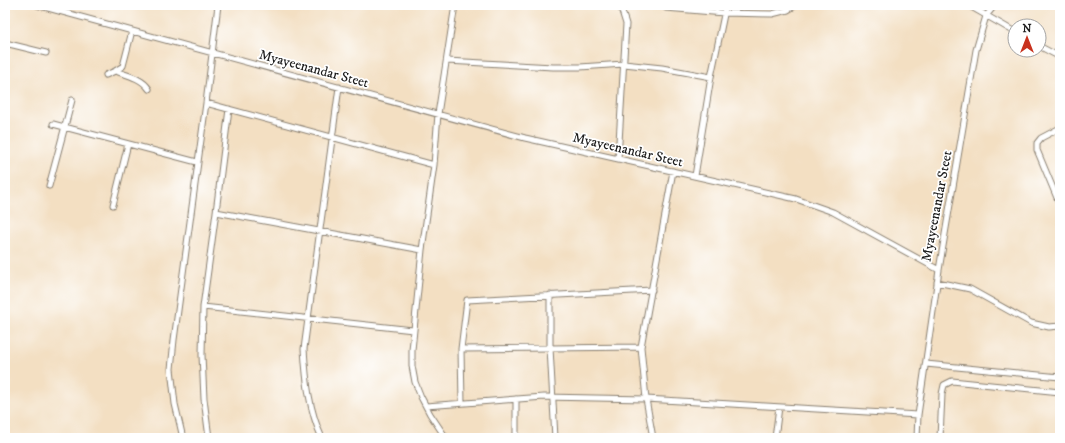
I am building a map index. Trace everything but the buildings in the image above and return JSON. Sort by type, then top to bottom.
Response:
[{"type":"street","name":"Myayeenandar Steet","points":[[37,5],[525,138],[796,199],[833,212],[939,270],[976,50],[986,16],[995,5]]},
{"type":"street","points":[[183,438],[175,404],[171,369],[218,5]]},
{"type":"street","points":[[446,438],[426,406],[415,382],[412,366],[413,330],[434,165],[438,114],[456,5]]},
{"type":"street","points":[[618,159],[626,24],[620,5]]},
{"type":"street","points":[[662,5],[666,8],[724,13],[772,14],[788,10],[796,5]]},
{"type":"street","points":[[696,176],[710,77],[726,5]]},
{"type":"street","points":[[968,5],[1007,28]]},
{"type":"street","points":[[106,74],[123,66],[132,31]]},
{"type":"street","points":[[5,43],[46,53]]},
{"type":"street","points":[[1047,50],[1060,57]]},
{"type":"street","points":[[447,61],[553,67],[624,64],[662,68],[710,77]]},
{"type":"street","points":[[115,71],[140,80],[146,84],[149,89]]},
{"type":"street","points":[[322,438],[315,423],[306,383],[304,349],[339,87]]},
{"type":"street","points":[[49,186],[72,100]]},
{"type":"street","points":[[206,103],[434,165]]},
{"type":"street","points":[[209,438],[204,399],[202,356],[203,306],[228,110]]},
{"type":"street","points":[[52,124],[197,162]]},
{"type":"street","points":[[1060,128],[1041,138],[1037,143],[1037,150],[1060,205]]},
{"type":"street","points":[[113,205],[128,144]]},
{"type":"street","points":[[653,438],[646,399],[642,346],[673,171]]},
{"type":"street","points":[[216,212],[422,250]]},
{"type":"street","points":[[918,438],[918,415],[939,270]]},
{"type":"street","points":[[937,282],[970,289],[1031,323],[1060,326]]},
{"type":"street","points":[[462,403],[461,349],[466,300],[652,290]]},
{"type":"street","points":[[550,295],[550,348],[554,397],[555,438]]},
{"type":"street","points":[[203,306],[413,330]]},
{"type":"street","points":[[461,349],[642,346]]},
{"type":"street","points":[[926,364],[1060,377]]},
{"type":"street","points":[[940,438],[942,394],[944,385],[952,381],[1060,392]]},
{"type":"street","points":[[426,406],[554,397],[646,399],[918,415]]},
{"type":"street","points":[[516,399],[516,438]]},
{"type":"street","points":[[775,438],[779,407]]}]
